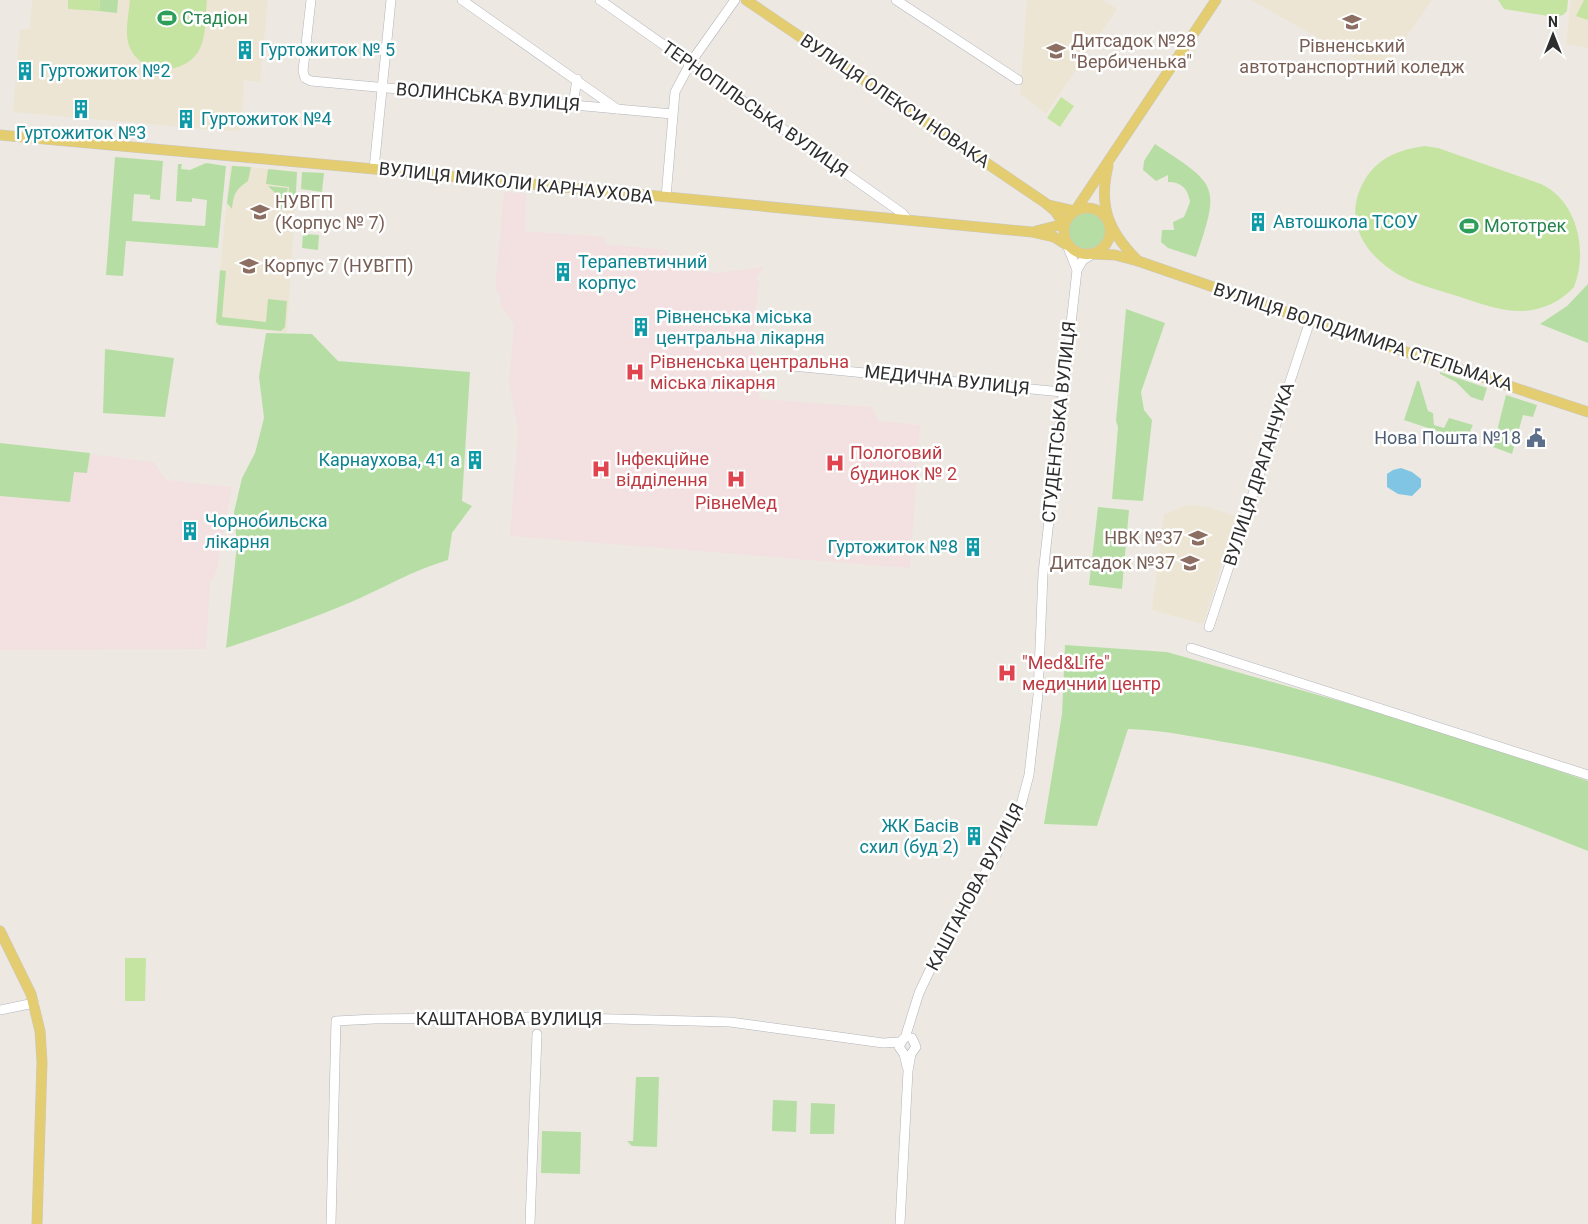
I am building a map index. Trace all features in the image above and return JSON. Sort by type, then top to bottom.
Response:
[{"type":"main road","name":"ВУЛИЦЯ ОЛЕКСИ НОВАКА","points":[[746,0],[1044,202],[1064,224]]},
{"type":"main road","points":[[1109,160],[1104,198],[1110,231],[1106,245],[1093,254],[1076,252],[1067,245],[1063,235],[1064,224],[1075,211],[1109,160],[1216,0]]},
{"type":"main road","name":"ВУЛИЦЯ МИКОЛИ КАРНАУХОВА","points":[[0,135],[1032,232],[1054,237],[1067,245]]},
{"type":"main road","name":"ВУЛИЦЯ ОЛЕКСИ НОВАКА","points":[[1044,202],[1075,211]]},
{"type":"main road","points":[[1075,211],[1088,208],[1095,209],[1101,213],[1109,224]]},
{"type":"main road","name":"ВУЛИЦЯ МИКОЛИ КАРНАУХОВА","points":[[1032,232],[1064,224]]},
{"type":"main road","name":"ВУЛИЦЯ ВОЛОДИМИРА СТЕЛЬМАХА","points":[[1109,224],[1122,245],[1138,261]]},
{"type":"main road","name":"ВУЛИЦЯ ВОЛОДИМИРА СТЕЛЬМАХА","points":[[1093,254],[1114,255],[1138,261],[1310,321],[1588,412]]},
{"type":"main road","points":[[0,931],[13,954],[34,1003],[40,1031],[42,1062],[37,1224]]},
{"type":"street","name":"ВОЛИНСЬКА ВУЛИЦЯ","points":[[311,0],[303,71],[305,78],[311,81],[672,114]]},
{"type":"street","points":[[374,169],[390,0]]},
{"type":"street","points":[[462,0],[618,109]]},
{"type":"street","name":"ТЕРНОПІЛЬСЬКА ВУЛИЦЯ","points":[[600,0],[691,62],[902,213],[908,220]]},
{"type":"street","points":[[666,197],[675,92],[691,62],[735,0]]},
{"type":"street","points":[[896,0],[1018,80]]},
{"type":"street","points":[[573,105],[577,79]]},
{"type":"street","points":[[1067,245],[1077,270]]},
{"type":"street","points":[[1077,270],[1083,260],[1093,254]]},
{"type":"street","name":"СТУДЕНТСЬКА ВУЛИЦЯ","points":[[1043,574],[1077,270]]},
{"type":"street","name":"ВУЛИЦЯ ДРАГАНЧУКА","points":[[1209,627],[1310,321]]},
{"type":"street","name":"МЕДИЧНА ВУЛИЦЯ","points":[[772,364],[1062,392]]},
{"type":"street","name":"КАШТАНОВА ВУЛИЦЯ","points":[[331,1224],[336,1022],[374,1018],[539,1017],[720,1022],[905,1046],[919,993],[948,934],[994,859],[1020,805],[1028,774],[1038,695],[1043,574]]},
{"type":"street","points":[[1191,648],[1588,775]]},
{"type":"street","points":[[0,1010],[34,1003]]},
{"type":"street","points":[[530,1224],[537,1034]]},
{"type":"street","points":[[900,1224],[908,1071],[905,1046]]},
{"type":"shaded area","points":[[32,0],[268,0],[260,82],[244,80],[241,130],[227,131],[13,112],[20,29],[30,29]]},
{"type":"shaded area","name":"Дитсадок №28 \"Вербиченька\"","points":[[1027,0],[1103,0],[1117,9],[1046,114],[1020,94]]},
{"type":"shaded area","name":"Рівненський автотранспортний коледж","points":[[1251,0],[1432,0],[1381,73]]},
{"type":"shaded area","points":[[1571,0],[1588,0],[1588,48],[1566,44]]},
{"type":"shaded area","name":"НУВГП (Корпус № 7)","points":[[230,165],[297,172],[287,333],[215,325]]},
{"type":"shaded area","name":"Рівненська центральна міська лікарня","points":[[504,192],[526,194],[525,231],[605,237],[605,244],[668,250],[667,267],[717,273],[764,267],[755,279],[759,282],[751,348],[760,361],[759,399],[872,407],[878,421],[920,425],[910,568],[510,536],[518,430],[509,383],[514,324],[501,306],[500,296],[495,290]]},
{"type":"shaded area","points":[[0,443],[153,462],[166,480],[232,487],[216,572],[210,582],[206,649],[0,650]]},
{"type":"shaded area","name":"Дитсадок №37","points":[[1187,505],[1208,507],[1237,517],[1203,624],[1152,610],[1164,514]]},
{"type":"green space","points":[[68,0],[100,0],[99,11],[68,9]]},
{"type":"green space","points":[[100,0],[118,0],[117,13],[99,11]]},
{"type":"green space","name":"Стадіон","points":[[130,0],[207,0],[203,40],[198,52],[181,66],[170,69],[160,69],[140,61],[133,53],[127,37]]},
{"type":"green space","points":[[1498,0],[1568,0],[1567,11],[1563,15],[1555,17],[1504,9]]},
{"type":"green space","points":[[1584,0],[1588,0],[1588,20],[1576,16]]},
{"type":"green space","points":[[1061,97],[1074,106],[1060,127],[1047,118]]},
{"type":"green space","points":[[1155,144],[1191,169],[1202,179],[1208,188],[1210,200],[1209,214],[1196,257],[1168,248],[1161,242],[1162,230],[1174,230],[1173,222],[1184,217],[1190,202],[1184,187],[1177,183],[1168,182],[1168,175],[1156,181],[1143,170],[1144,161]]},
{"type":"green space","name":"Мототрек","points":[[1425,146],[1438,148],[1541,184],[1554,192],[1564,202],[1577,229],[1580,259],[1574,287],[1558,300],[1538,309],[1524,311],[1506,310],[1418,284],[1393,271],[1381,262],[1362,240],[1357,227],[1355,213],[1357,198],[1368,174],[1382,161],[1398,152]]},
{"type":"green space","points":[[115,157],[163,161],[160,200],[150,199],[150,195],[134,194],[132,221],[205,226],[207,200],[192,198],[192,202],[176,201],[178,164],[182,164],[181,169],[190,170],[206,163],[226,166],[218,248],[126,241],[123,276],[106,275]]},
{"type":"green space","points":[[232,166],[251,167],[248,181],[236,193],[232,209],[227,203]]},
{"type":"green space","points":[[268,169],[297,172],[295,210],[287,209],[289,187],[266,184]]},
{"type":"green space","points":[[302,172],[324,173],[322,192],[301,189]]},
{"type":"green space","points":[[268,186],[288,188],[283,209],[277,209],[276,194]]},
{"type":"green space","points":[[1087,212],[1100,218],[1106,231],[1100,244],[1087,250],[1074,244],[1068,231],[1074,218]]},
{"type":"green space","points":[[303,234],[319,235],[318,250],[302,248]]},
{"type":"green space","points":[[220,270],[226,271],[222,317],[266,322],[268,299],[287,301],[285,327],[281,331],[219,325],[216,322]]},
{"type":"green space","points":[[1588,284],[1588,343],[1540,324],[1567,306]]},
{"type":"green space","points":[[1126,309],[1165,323],[1141,392],[1144,410],[1152,420],[1143,501],[1112,499],[1118,427],[1116,421]]},
{"type":"green space","points":[[266,333],[312,334],[338,361],[470,372],[462,501],[472,506],[452,533],[448,560],[410,574],[334,609],[226,648],[237,545],[234,512],[242,478],[255,453],[264,418],[259,377]]},
{"type":"green space","points":[[105,349],[174,358],[165,417],[103,413]]},
{"type":"green space","points":[[1440,372],[1487,388],[1483,401],[1471,397],[1456,382],[1440,374]]},
{"type":"green space","points":[[1417,381],[1419,381],[1428,411],[1433,413],[1434,425],[1444,428],[1449,418],[1473,425],[1469,433],[1461,439],[1404,420]]},
{"type":"green space","points":[[1506,395],[1537,405],[1533,417],[1523,415],[1512,454],[1493,447]]},
{"type":"green space","points":[[0,443],[90,453],[87,473],[74,472],[70,502],[0,496]]},
{"type":"green space","points":[[1098,507],[1129,510],[1122,589],[1089,585]]},
{"type":"green space","points":[[1065,645],[1167,652],[1434,728],[1588,781],[1588,851],[1458,802],[1327,763],[1196,737],[1128,729],[1097,826],[1044,824],[1062,714]]},
{"type":"green space","points":[[125,958],[146,958],[145,1001],[125,1001]]},
{"type":"green space","points":[[636,1077],[659,1077],[657,1147],[632,1146],[627,1141],[633,1141]]},
{"type":"green space","points":[[773,1100],[797,1101],[796,1132],[772,1131]]},
{"type":"green space","points":[[811,1103],[835,1104],[834,1134],[810,1134]]},
{"type":"green space","points":[[542,1131],[581,1132],[580,1174],[541,1173]]},
{"type":"water","points":[[1401,468],[1412,472],[1421,479],[1421,487],[1412,496],[1398,494],[1387,487],[1387,474]]},
{"type":"place","name":"Стадіон","points":[[167,18]]},
{"type":"place","name":"Рівненський автотранспортний коледж","points":[[1352,22]]},
{"type":"place","name":"Гуртожиток № 5","points":[[245,50]]},
{"type":"place","name":"Дитсадок №28 \"Вербиченька\"","points":[[1056,51]]},
{"type":"place","name":"Гуртожиток №2","points":[[25,71]]},
{"type":"place","name":"Гуртожиток №3","points":[[81,109]]},
{"type":"place","name":"Гуртожиток №4","points":[[186,119]]},
{"type":"place","name":"НУВГП (Корпус № 7)","points":[[260,212]]},
{"type":"place","name":"Автошкола ТСОУ","points":[[1258,222]]},
{"type":"place","name":"Мототрек","points":[[1469,226]]},
{"type":"place","name":"Корпус 7 (НУВГП)","points":[[249,266]]},
{"type":"place","name":"Терапевтичний корпус","points":[[563,272]]},
{"type":"place","name":"Рівненська міська центральна лікарня","points":[[641,327]]},
{"type":"place","name":"Рівненська центральна міська лікарня","points":[[635,372]]},
{"type":"place","name":"Нова Пошта №18","points":[[1536,438]]},
{"type":"place","name":"Карнаухова, 41 а","points":[[475,460]]},
{"type":"place","name":"Пологовий будинок № 2","points":[[835,463]]},
{"type":"place","name":"Інфекційне відділення","points":[[601,469]]},
{"type":"place","name":"РівнеМед","points":[[736,479]]},
{"type":"place","name":"Чорнобильска лікарня","points":[[190,531]]},
{"type":"place","name":"НВК №37","points":[[1198,538]]},
{"type":"place","name":"Гуртожиток №8","points":[[973,547]]},
{"type":"place","name":"Дитсадок №37","points":[[1190,563]]},
{"type":"place","name":"\"Med&Life\" медичний центр","points":[[1007,673]]},
{"type":"place","name":"ЖК Басів схил (буд 2)","points":[[974,836]]}]
